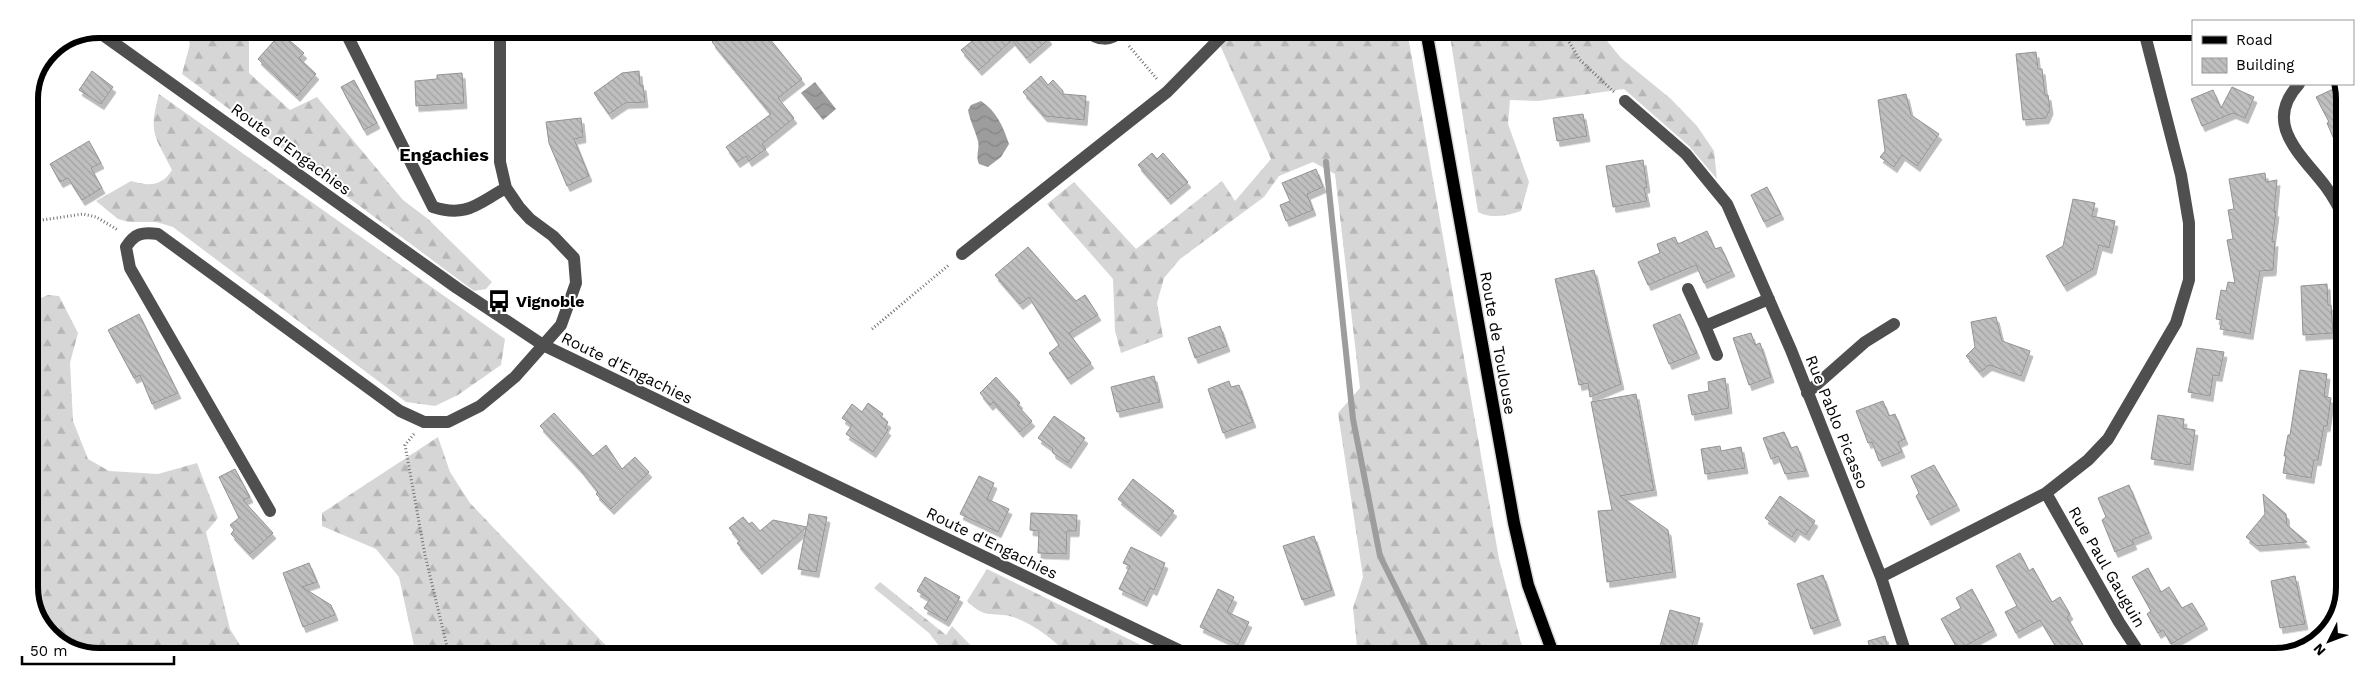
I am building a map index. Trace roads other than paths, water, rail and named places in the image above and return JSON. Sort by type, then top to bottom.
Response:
[{"type":"main road","name":"Route de Toulouse","points":[[1427,38],[1514,523],[1528,585],[1551,648]]},
{"type":"street","name":"Route d'Engachies","points":[[107,38],[457,288],[542,345],[1174,648]]},
{"type":"street","points":[[349,38],[434,207],[458,212],[469,209],[506,188]]},
{"type":"street","points":[[270,511],[130,268],[126,247],[132,238],[143,232],[158,234],[400,411],[424,422],[448,422],[480,406],[515,377],[561,325],[576,283],[574,258],[553,236],[530,219],[506,188],[500,162],[500,38]]},
{"type":"street","points":[[962,254],[1167,92],[1220,38]]},
{"type":"street","points":[[1882,577],[2046,493],[2088,460],[2108,439],[2176,323],[2189,280],[2189,223],[2181,175],[2146,38]]},
{"type":"street","points":[[2298,85],[2286,102],[2285,127],[2295,149],[2336,203]]},
{"type":"street","name":"Rue Pablo Picasso","points":[[1624,101],[1686,154],[1727,204],[1769,300],[1882,577],[1904,648]]},
{"type":"street","points":[[1688,289],[1717,355]]},
{"type":"street","points":[[1705,326],[1769,300]]},
{"type":"street","points":[[1807,393],[1865,342],[1894,324]]},
{"type":"street","name":"Rue Paul Gauguin","points":[[2046,493],[2119,622],[2136,648]]},
{"type":"water","points":[[815,82],[836,109],[823,120],[801,93]]},
{"type":"water","points":[[981,101],[987,105],[999,120],[1009,144],[1001,157],[988,167],[979,164],[977,155],[978,141],[968,110],[971,105]]},
{"type":"waterway","points":[[1326,162],[1353,419],[1380,556],[1426,648]]},
{"type":"place","name":"Vignoble","points":[[499,301]]},
{"type":"district","name":"Engachies","points":[[444,154]]}]
